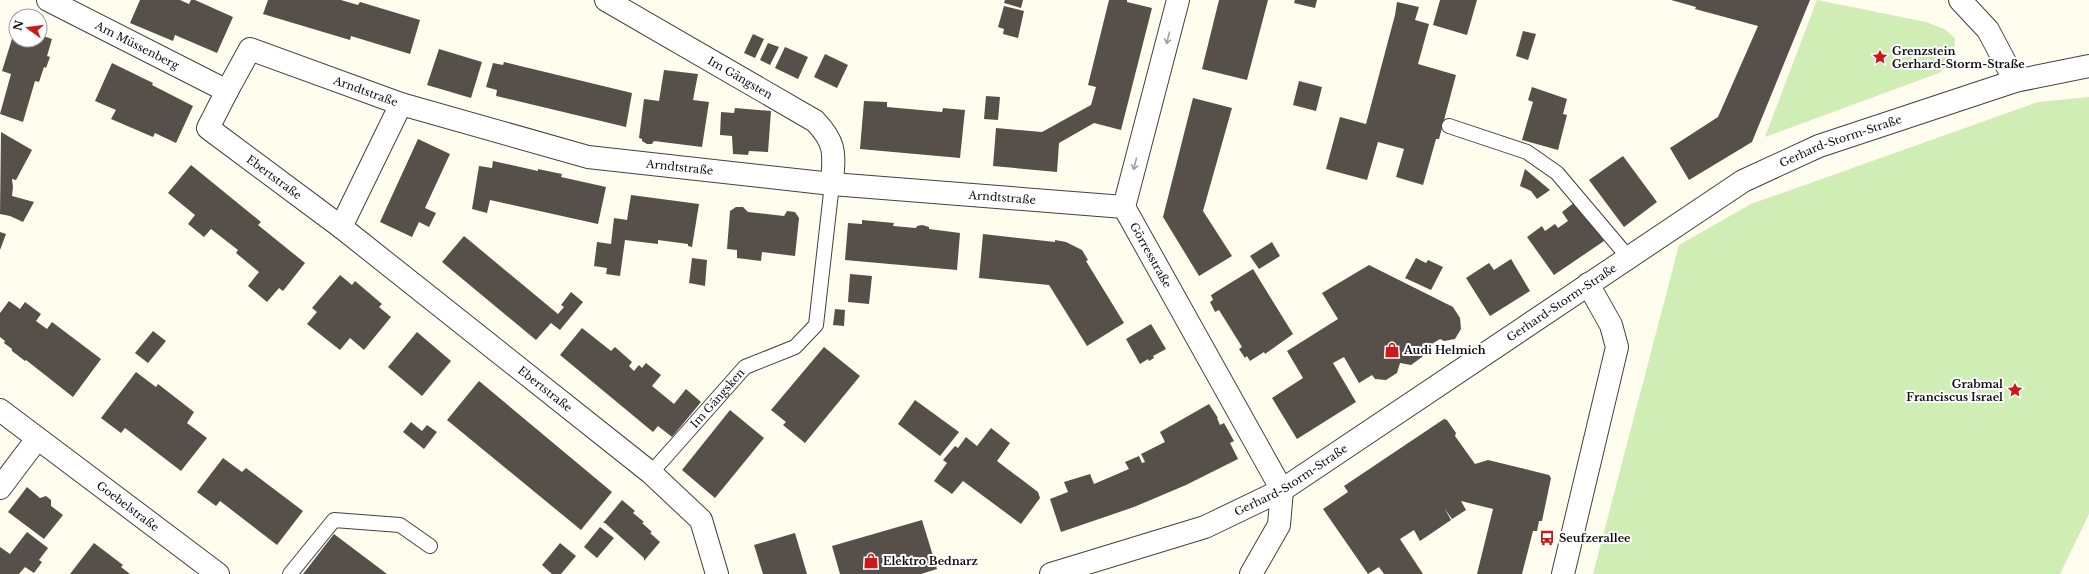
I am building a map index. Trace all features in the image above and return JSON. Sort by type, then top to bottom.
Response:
[{"type":"street","name":"Am Müssenberg","points":[[48,0],[227,91]]},
{"type":"street","name":"Im Gängsten","points":[[606,0],[815,121],[826,133],[834,152],[832,184]]},
{"type":"street","points":[[1124,206],[1178,0]]},
{"type":"street","points":[[1960,0],[1988,30],[2015,81]]},
{"type":"street","name":"Arndtstraße","points":[[227,91],[250,49],[401,104],[588,157],[832,184],[1124,206]]},
{"type":"street","name":"Gerhard-Storm-Straße","points":[[1050,574],[1205,528],[1282,490],[1743,181],[1819,146],[2015,81],[2089,66]]},
{"type":"street","name":"Ebertstraße","points":[[227,91],[208,128],[341,226],[651,473],[701,520],[716,574]]},
{"type":"street","points":[[341,226],[401,104]]},
{"type":"street","name":"Görresstraße","points":[[1124,206],[1282,490]]},
{"type":"street","points":[[1563,574],[1617,347],[1611,325],[1588,284]]},
{"type":"street","name":"Goebelstraße","points":[[0,410],[218,574]]},
{"type":"street","points":[[0,488],[37,439]]},
{"type":"street","points":[[1251,574],[1279,525],[1282,490]]},
{"type":"lane","points":[[1449,126],[1527,152],[1557,173],[1628,257]]},
{"type":"lane","name":"Im Gängsken","points":[[651,473],[745,367],[794,347],[816,325],[832,184]]},
{"type":"lane","points":[[290,574],[334,520],[400,525],[430,546]]},
{"type":"green space","points":[[1817,0],[1926,22],[1944,29],[1955,38],[1952,58],[1947,66],[1939,73],[1765,137]]},
{"type":"green space","points":[[2089,97],[2089,514],[2060,574],[1593,574],[1679,245],[1751,204],[2038,102]]},
{"type":"building","points":[[140,0],[180,0],[189,4],[191,0],[195,0],[233,17],[217,53],[175,35],[173,41],[130,23]]},
{"type":"building","points":[[268,0],[341,0],[358,5],[360,2],[420,20],[410,54],[351,36],[350,40],[263,14]]},
{"type":"building","points":[[1005,0],[1023,0],[1021,8],[1004,3]]},
{"type":"building","points":[[1109,0],[1127,0],[1127,2],[1152,8],[1121,130],[1094,123],[1059,143],[1057,172],[993,166],[996,128],[1042,132],[1091,105],[1096,87],[1088,85]]},
{"type":"building","points":[[1219,0],[1268,0],[1247,80],[1202,69]]},
{"type":"building","points":[[1295,0],[1317,0],[1315,8],[1294,3]]},
{"type":"building","points":[[1440,0],[1477,0],[1467,35],[1433,25]]},
{"type":"building","points":[[1671,0],[1810,0],[1752,142],[1689,180],[1670,148],[1718,117],[1758,26],[1695,9],[1696,7]]},
{"type":"building","points":[[1397,2],[1419,7],[1415,20],[1429,24],[1418,64],[1456,75],[1439,139],[1436,139],[1423,185],[1396,177],[1404,149],[1378,142],[1367,180],[1326,169],[1340,117],[1366,124],[1395,15]]},
{"type":"building","points":[[1004,6],[1024,11],[1018,38],[1003,34],[1004,29],[998,27]]},
{"type":"building","points":[[1523,31],[1536,34],[1528,60],[1516,56]]},
{"type":"building","points":[[753,34],[764,39],[755,58],[744,53]]},
{"type":"building","points":[[48,38],[52,39],[47,56],[50,57],[46,68],[44,67],[39,82],[35,81],[23,122],[0,114],[11,74],[2,71],[9,48],[48,48]]},
{"type":"building","points":[[768,43],[779,47],[770,65],[760,60]]},
{"type":"building","points":[[785,47],[808,57],[798,79],[775,68]]},
{"type":"building","points":[[439,49],[482,62],[471,98],[427,85]]},
{"type":"building","points":[[825,54],[848,65],[837,88],[814,77]]},
{"type":"building","points":[[504,62],[632,93],[626,127],[496,96],[497,90],[486,87],[493,63],[503,65]]},
{"type":"building","points":[[112,63],[153,83],[152,85],[193,106],[176,143],[155,133],[153,137],[111,119],[116,110],[95,101]]},
{"type":"building","points":[[664,70],[698,74],[693,100],[709,102],[702,147],[654,141],[652,144],[647,144],[639,138],[644,99],[659,101]]},
{"type":"building","points":[[1299,81],[1322,87],[1316,111],[1293,105]]},
{"type":"building","points":[[1532,87],[1567,99],[1563,114],[1567,115],[1558,150],[1522,140],[1533,102],[1528,100]]},
{"type":"building","points":[[986,96],[1000,97],[998,120],[984,119]]},
{"type":"building","points":[[1193,98],[1232,108],[1203,211],[1232,256],[1199,276],[1163,217]]},
{"type":"building","points":[[864,101],[887,102],[887,107],[942,112],[943,108],[965,110],[960,158],[860,149]]},
{"type":"building","points":[[735,108],[771,111],[768,152],[749,151],[748,155],[733,154],[732,136],[720,135],[721,112],[734,113]]},
{"type":"building","points":[[1,132],[32,150],[16,180],[12,179],[12,196],[34,202],[23,222],[10,216],[0,214]]},
{"type":"building","points":[[418,139],[450,154],[425,208],[436,213],[429,227],[419,222],[412,237],[380,222]]},
{"type":"building","points":[[1623,156],[1657,202],[1624,227],[1589,180]]},
{"type":"building","points":[[493,161],[538,171],[538,169],[562,174],[561,177],[606,187],[598,224],[490,200],[487,213],[472,209],[479,166],[492,168]]},
{"type":"building","points":[[191,165],[261,222],[258,225],[305,263],[283,291],[279,288],[267,302],[248,286],[259,272],[236,253],[238,250],[211,229],[204,237],[188,224],[195,215],[168,193]]},
{"type":"building","points":[[1525,169],[1550,190],[1537,199],[1531,191],[1520,186]]},
{"type":"building","points":[[631,195],[699,204],[692,247],[688,246],[688,244],[658,240],[658,244],[625,240],[620,276],[606,274],[607,268],[594,266],[597,242],[611,244],[614,218],[627,220]]},
{"type":"building","points":[[1575,202],[1596,227],[1595,228],[1604,241],[1554,275],[1527,237],[1542,226],[1545,231],[1555,224],[1558,228],[1568,221],[1562,212]]},
{"type":"building","points":[[736,207],[743,207],[748,212],[784,216],[787,211],[795,212],[799,218],[795,256],[762,252],[761,261],[737,258],[737,250],[727,249],[730,211]]},
{"type":"building","points":[[862,220],[894,223],[893,226],[916,228],[917,226],[922,225],[929,227],[929,229],[960,233],[957,270],[845,260],[848,223],[862,224]]},
{"type":"building","points":[[0,232],[6,234],[0,250]]},
{"type":"building","points":[[983,234],[1055,242],[1055,240],[1066,242],[1082,250],[1088,260],[1086,261],[1124,323],[1087,346],[1049,285],[979,278]]},
{"type":"building","points":[[464,236],[558,314],[564,307],[561,305],[571,292],[583,302],[560,330],[551,323],[536,340],[442,262]]},
{"type":"building","points":[[1272,242],[1280,256],[1259,269],[1250,256]]},
{"type":"building","points":[[692,258],[707,260],[705,286],[689,283]]},
{"type":"building","points":[[1416,258],[1426,263],[1428,260],[1443,267],[1431,290],[1405,278]]},
{"type":"building","points":[[1511,259],[1530,291],[1490,316],[1466,278],[1489,263],[1494,270]]},
{"type":"building","points":[[1369,265],[1453,307],[1460,318],[1461,329],[1455,339],[1444,341],[1440,339],[1425,348],[1422,357],[1411,365],[1400,363],[1397,373],[1386,380],[1375,379],[1372,375],[1359,383],[1344,357],[1333,363],[1356,402],[1297,439],[1272,398],[1303,378],[1287,351],[1338,319],[1322,293]]},
{"type":"building","points":[[1253,269],[1293,334],[1265,354],[1264,352],[1250,361],[1247,356],[1245,358],[1239,349],[1242,347],[1219,310],[1215,312],[1210,302],[1213,300],[1211,295]]},
{"type":"building","points":[[850,274],[872,276],[869,304],[848,302]]},
{"type":"building","points":[[340,275],[352,285],[355,281],[382,304],[379,307],[391,317],[364,350],[350,338],[340,350],[307,324],[317,312],[312,308]]},
{"type":"building","points":[[9,301],[20,309],[25,302],[41,314],[36,321],[47,329],[52,322],[101,359],[73,397],[26,360],[25,361],[12,351],[12,349],[4,343],[5,341],[0,337],[0,313]]},
{"type":"building","points":[[835,309],[845,310],[844,326],[833,325]]},
{"type":"building","points":[[1151,324],[1166,349],[1153,356],[1154,358],[1149,361],[1148,359],[1140,364],[1126,339]]},
{"type":"building","points":[[582,328],[611,351],[615,347],[632,362],[629,366],[634,371],[639,365],[642,368],[646,363],[661,375],[652,386],[674,404],[686,389],[701,402],[672,437],[658,426],[653,432],[560,355]]},
{"type":"building","points":[[153,331],[166,341],[148,363],[135,353]]},
{"type":"building","points":[[417,332],[451,361],[422,396],[388,367]]},
{"type":"building","points":[[824,347],[860,376],[805,443],[783,425],[786,422],[771,410]]},
{"type":"building","points":[[136,372],[156,387],[158,384],[194,412],[187,423],[207,438],[181,471],[125,428],[121,433],[101,418]]},
{"type":"building","points":[[479,381],[612,492],[581,530],[447,420]]},
{"type":"building","points":[[915,400],[959,432],[940,456],[898,424]]},
{"type":"building","points":[[1209,404],[1218,418],[1220,425],[1224,423],[1234,441],[1230,443],[1238,459],[1186,485],[1134,507],[1061,532],[1050,499],[1068,492],[1064,482],[1090,474],[1094,484],[1129,469],[1125,462],[1139,456],[1142,463],[1145,462],[1141,454],[1165,442],[1160,432]]},
{"type":"building","points":[[730,410],[764,438],[715,498],[682,470]]},
{"type":"building","points":[[1444,419],[1447,420],[1456,433],[1455,436],[1475,464],[1488,460],[1549,475],[1551,478],[1542,521],[1539,521],[1537,531],[1533,531],[1522,574],[1477,574],[1493,509],[1461,501],[1466,510],[1452,519],[1445,509],[1451,520],[1420,541],[1414,530],[1400,539],[1423,574],[1384,574],[1379,567],[1368,574],[1323,509],[1348,492],[1344,486]]},
{"type":"building","points":[[411,422],[422,431],[427,425],[437,432],[424,449],[403,432]]},
{"type":"building","points":[[991,428],[1010,443],[997,461],[1038,492],[1040,498],[1021,524],[963,481],[952,494],[934,481],[947,463],[943,460],[955,446],[958,448],[966,437],[977,446]]},
{"type":"building","points":[[223,458],[242,472],[246,468],[303,511],[277,545],[220,501],[216,506],[197,492]]},
{"type":"building","points":[[27,487],[40,498],[46,496],[51,500],[51,506],[63,515],[44,539],[8,512]]},
{"type":"building","points":[[622,500],[635,511],[633,513],[644,522],[642,523],[660,542],[644,561],[644,558],[605,523],[603,523]]},
{"type":"building","points":[[922,520],[937,569],[921,574],[840,574],[832,546]]},
{"type":"building","points":[[600,527],[614,538],[597,558],[584,547]]},
{"type":"building","points":[[27,532],[48,548],[39,560],[42,562],[34,573],[25,567],[19,574],[0,574],[0,547],[10,554]]},
{"type":"building","points":[[795,533],[807,574],[763,574],[754,545]]},
{"type":"building","points":[[334,534],[387,574],[303,574]]},
{"type":"building","points":[[94,543],[123,565],[121,567],[130,574],[70,574]]},
{"type":"building","points":[[560,543],[576,556],[561,574],[552,574],[542,565]]},
{"type":"place","name":"Grenzstein Gerhard-Storm-Straße","points":[[1880,57]]},
{"type":"place","name":"Audi Helmich","points":[[1392,350]]},
{"type":"place","name":"Grabmal Franciscus Israel","points":[[2015,390]]},
{"type":"place","name":"Seufzerallee","points":[[1547,538]]},
{"type":"place","name":"Elektro Bednarz","points":[[871,561]]}]
